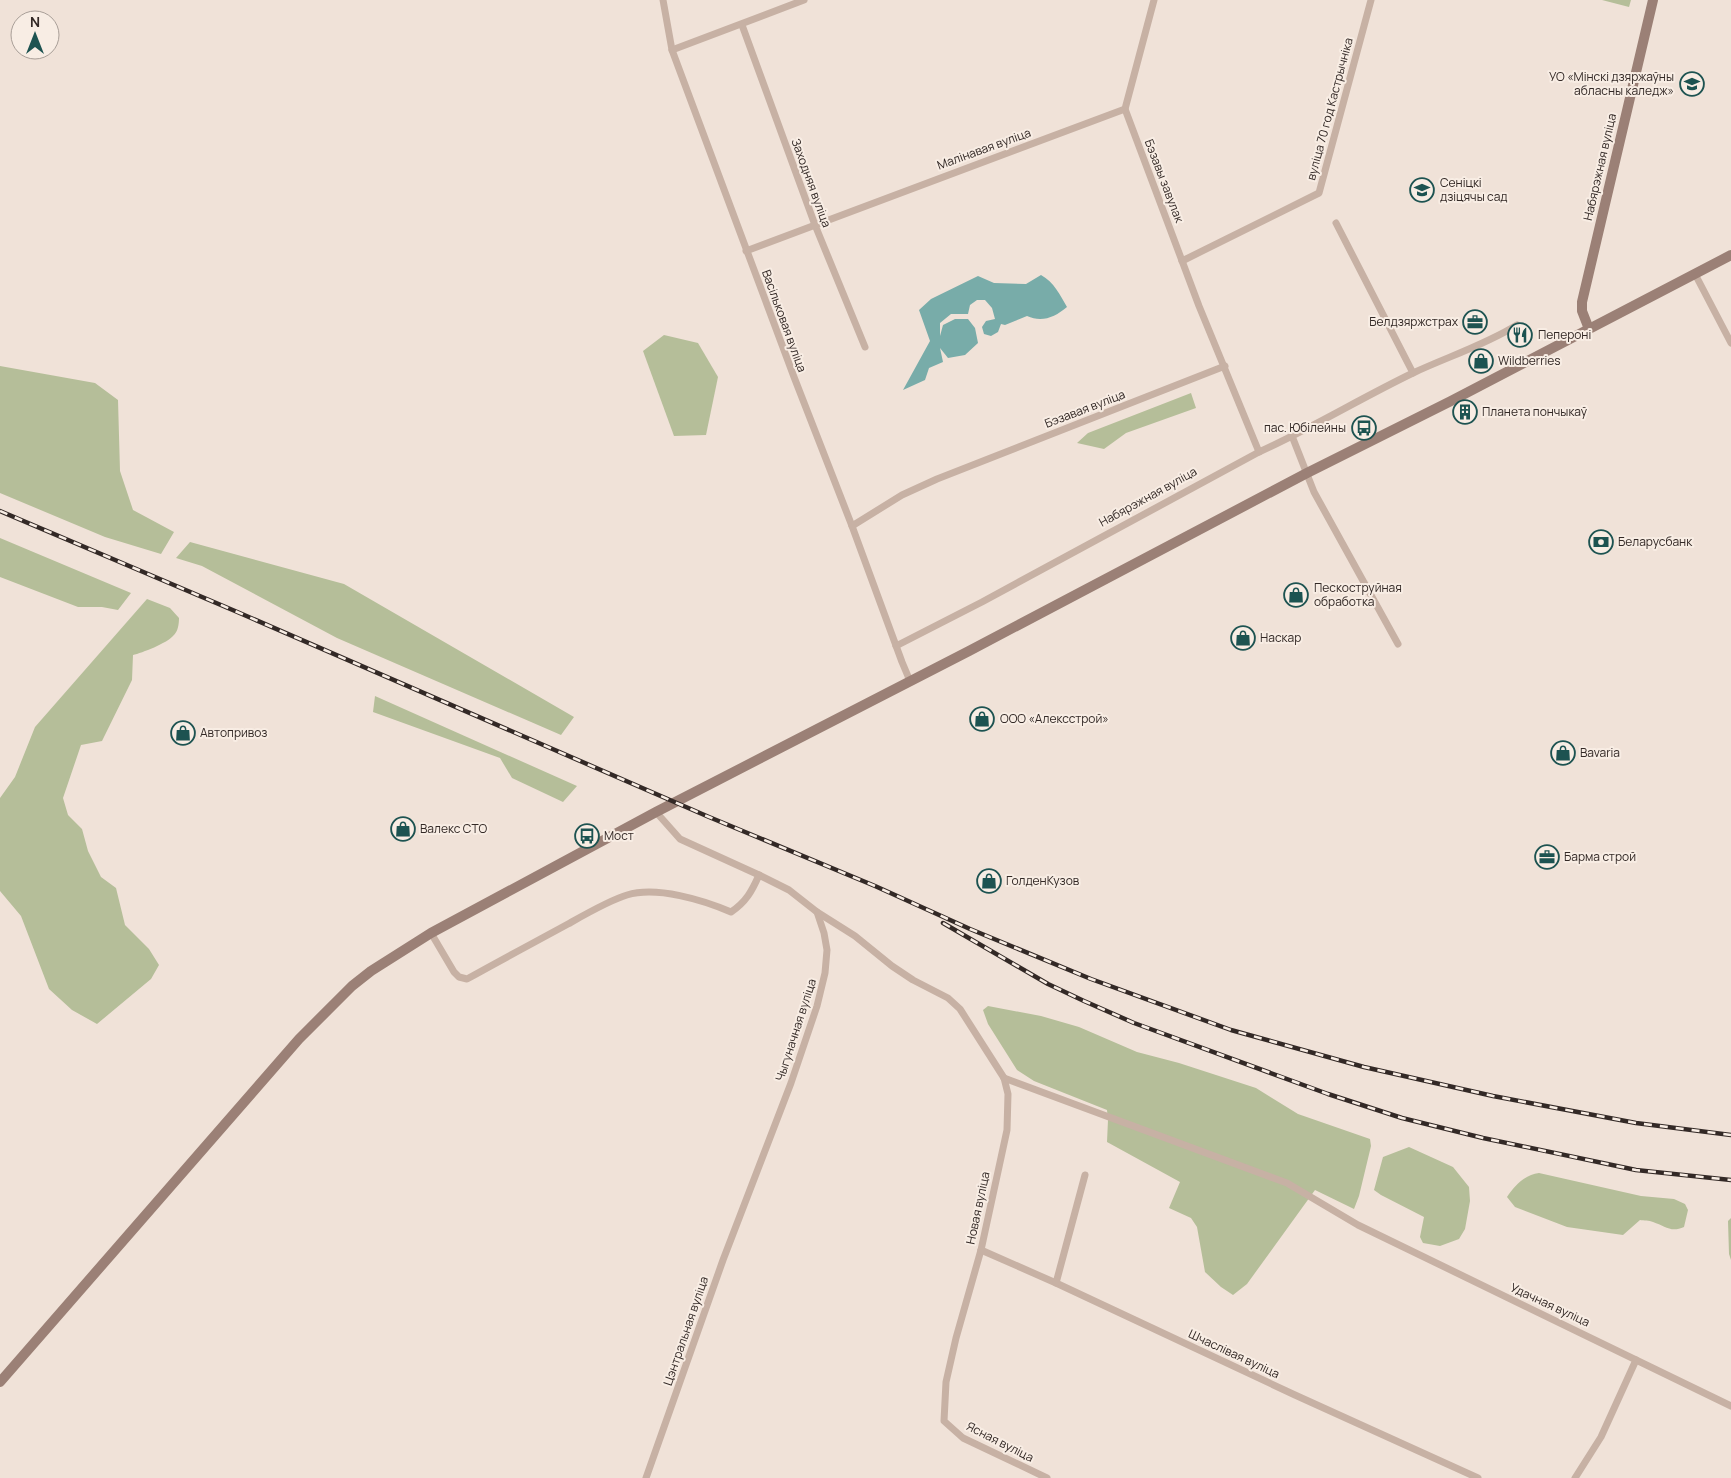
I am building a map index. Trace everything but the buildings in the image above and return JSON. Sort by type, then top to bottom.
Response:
[{"type":"street","name":"Васільковая вуліца","points":[[663,0],[672,50],[746,251],[910,681]]},
{"type":"street","points":[[672,50],[804,0]]},
{"type":"street","points":[[1125,109],[1154,0]]},
{"type":"street","name":"вуліца 70 год Кастрычніка","points":[[1182,261],[1319,194],[1371,0]]},
{"type":"street","name":"Набярэжная вуліца","points":[[1589,329],[1582,312],[1583,295],[1653,0]]},
{"type":"street","name":"Заходняя вуліца","points":[[742,24],[815,225],[864,347]]},
{"type":"street","name":"Малінавая вуліца","points":[[746,251],[1125,109]]},
{"type":"street","name":"Бэзавы завулак","points":[[1125,109],[1182,261]]},
{"type":"street","points":[[1336,224],[1414,373]]},
{"type":"street","points":[[0,1382],[299,1039],[328,1009],[371,971],[431,934],[656,812],[1306,473],[1451,401],[1731,255]]},
{"type":"street","points":[[1182,261],[1259,452]]},
{"type":"street","points":[[1695,274],[1731,343]]},
{"type":"street","name":"Набярэжная вуліца","points":[[896,646],[982,602],[1259,452],[1414,373],[1502,334],[1517,325]]},
{"type":"street","name":"Бэзавая вуліца","points":[[852,526],[902,495],[937,479],[1225,366]]},
{"type":"street","points":[[1292,436],[1314,492],[1398,644]]},
{"type":"street","points":[[656,812],[680,838],[790,890],[817,912]]},
{"type":"street","points":[[431,934],[454,972],[459,977],[468,979],[585,915],[626,895],[654,893],[686,897],[731,912],[741,906],[747,899],[759,875]]},
{"type":"street","name":"Новая вуліца","points":[[817,912],[855,936],[892,966],[948,998],[960,1009],[1004,1078],[1008,1094],[1007,1130],[980,1250],[946,1382],[944,1421]]},
{"type":"street","name":"Чыгуначная вуліца","points":[[748,1193],[791,1083],[817,1006],[825,973],[827,950],[817,912]]},
{"type":"street","name":"Удачная вуліца","points":[[1004,1078],[1287,1184],[1358,1225],[1612,1346],[1636,1360],[1731,1406]]},
{"type":"street","points":[[1056,1283],[1085,1175]]},
{"type":"street","name":"Цэнтральная вуліца","points":[[646,1478],[748,1193]]},
{"type":"street","name":"Шчаслівая вуліца","points":[[980,1250],[1056,1283],[1303,1399],[1478,1478]]},
{"type":"street","points":[[1575,1478],[1601,1437],[1636,1360]]},
{"type":"street","name":"Ясная вуліца","points":[[944,1421],[964,1438],[1047,1478]]},
{"type":"green space","points":[[1602,0],[1631,0],[1629,7]]},
{"type":"green space","points":[[664,335],[698,343],[718,377],[706,435],[674,436],[643,351]]},
{"type":"green space","points":[[0,366],[95,383],[118,400],[120,471],[133,510],[174,532],[161,554],[105,537],[0,493]]},
{"type":"green space","points":[[1191,393],[1196,408],[1126,433],[1104,449],[1077,443],[1088,433]]},
{"type":"green space","points":[[0,538],[131,593],[118,610],[102,607],[78,607],[0,577]]},
{"type":"green space","points":[[190,542],[344,584],[574,717],[561,735],[337,638],[202,566],[176,558]]},
{"type":"green space","points":[[147,599],[170,608],[179,618],[177,630],[165,642],[133,655],[132,680],[102,741],[81,745],[63,798],[68,815],[82,829],[88,851],[101,877],[116,888],[125,925],[149,949],[159,965],[151,979],[97,1024],[72,1010],[49,989],[21,916],[0,891],[0,798],[15,777],[35,727]]},
{"type":"green space","points":[[375,696],[577,786],[563,802],[512,778],[500,758],[373,712]]},
{"type":"green space","points":[[988,1006],[1041,1016],[1079,1027],[1137,1052],[1179,1063],[1256,1088],[1298,1114],[1370,1139],[1371,1146],[1354,1209],[1315,1190],[1247,1284],[1233,1295],[1205,1272],[1197,1227],[1191,1218],[1169,1208],[1180,1182],[1107,1142],[1107,1110],[1034,1081],[1017,1070],[988,1024],[983,1010]]},
{"type":"green space","points":[[1409,1147],[1453,1167],[1469,1187],[1470,1201],[1465,1229],[1459,1239],[1440,1246],[1423,1243],[1420,1237],[1424,1217],[1374,1190],[1383,1157]]},
{"type":"green space","points":[[1539,1173],[1641,1196],[1674,1199],[1685,1204],[1688,1210],[1684,1227],[1672,1229],[1651,1221],[1640,1220],[1623,1235],[1567,1227],[1515,1207],[1507,1197],[1525,1178]]},
{"type":"green space","points":[[1731,1218],[1731,1260],[1729,1254],[1728,1221]]},
{"type":"water","points":[[1041,275],[1053,285],[1067,307],[1058,314],[1048,318],[1038,319],[1027,316],[1005,325],[1001,324],[998,332],[991,336],[984,334],[982,327],[986,321],[995,319],[992,308],[985,300],[977,300],[970,305],[968,314],[951,314],[940,323],[940,336],[943,325],[955,319],[968,319],[975,328],[978,343],[965,355],[948,358],[940,348],[943,362],[929,368],[925,380],[903,390],[930,341],[919,310],[931,299],[978,276],[994,283],[1026,284]]},
{"type":"railway","points":[[0,511],[709,817],[875,886],[970,929],[1091,979],[1231,1030],[1364,1067],[1493,1096],[1636,1123],[1731,1135]]},
{"type":"railway","points":[[943,923],[1048,984],[1084,1001],[1134,1023],[1328,1094],[1402,1118],[1483,1138],[1636,1170],[1731,1180]]},
{"type":"place","name":"УО «Мінскі дзяржаўны абласны каледж»","points":[[1692,84]]},
{"type":"place","name":"Сеніцкі дзіцячы сад","points":[[1422,190]]},
{"type":"place","name":"Белдзяржстрах","points":[[1475,322]]},
{"type":"place","name":"Пепероні","points":[[1520,335]]},
{"type":"place","name":"Wildberries","points":[[1481,361]]},
{"type":"place","name":"Планета пончыкаў","points":[[1465,412]]},
{"type":"place","name":"пас. Юбілейны","points":[[1364,428]]},
{"type":"place","name":"Беларусбанк","points":[[1601,542]]},
{"type":"place","name":"Пескоструйная обработка","points":[[1296,595]]},
{"type":"place","name":"Наскар","points":[[1243,638]]},
{"type":"place","name":"ООО «Алексстрой»","points":[[982,719]]},
{"type":"place","name":"Автопривоз","points":[[183,733]]},
{"type":"place","name":"Bavaria","points":[[1563,753]]},
{"type":"place","name":"Валекс СТО","points":[[403,829]]},
{"type":"place","name":"Мост","points":[[587,836]]},
{"type":"place","name":"Барма строй","points":[[1547,857]]},
{"type":"place","name":"ГолденКузов","points":[[989,881]]}]
